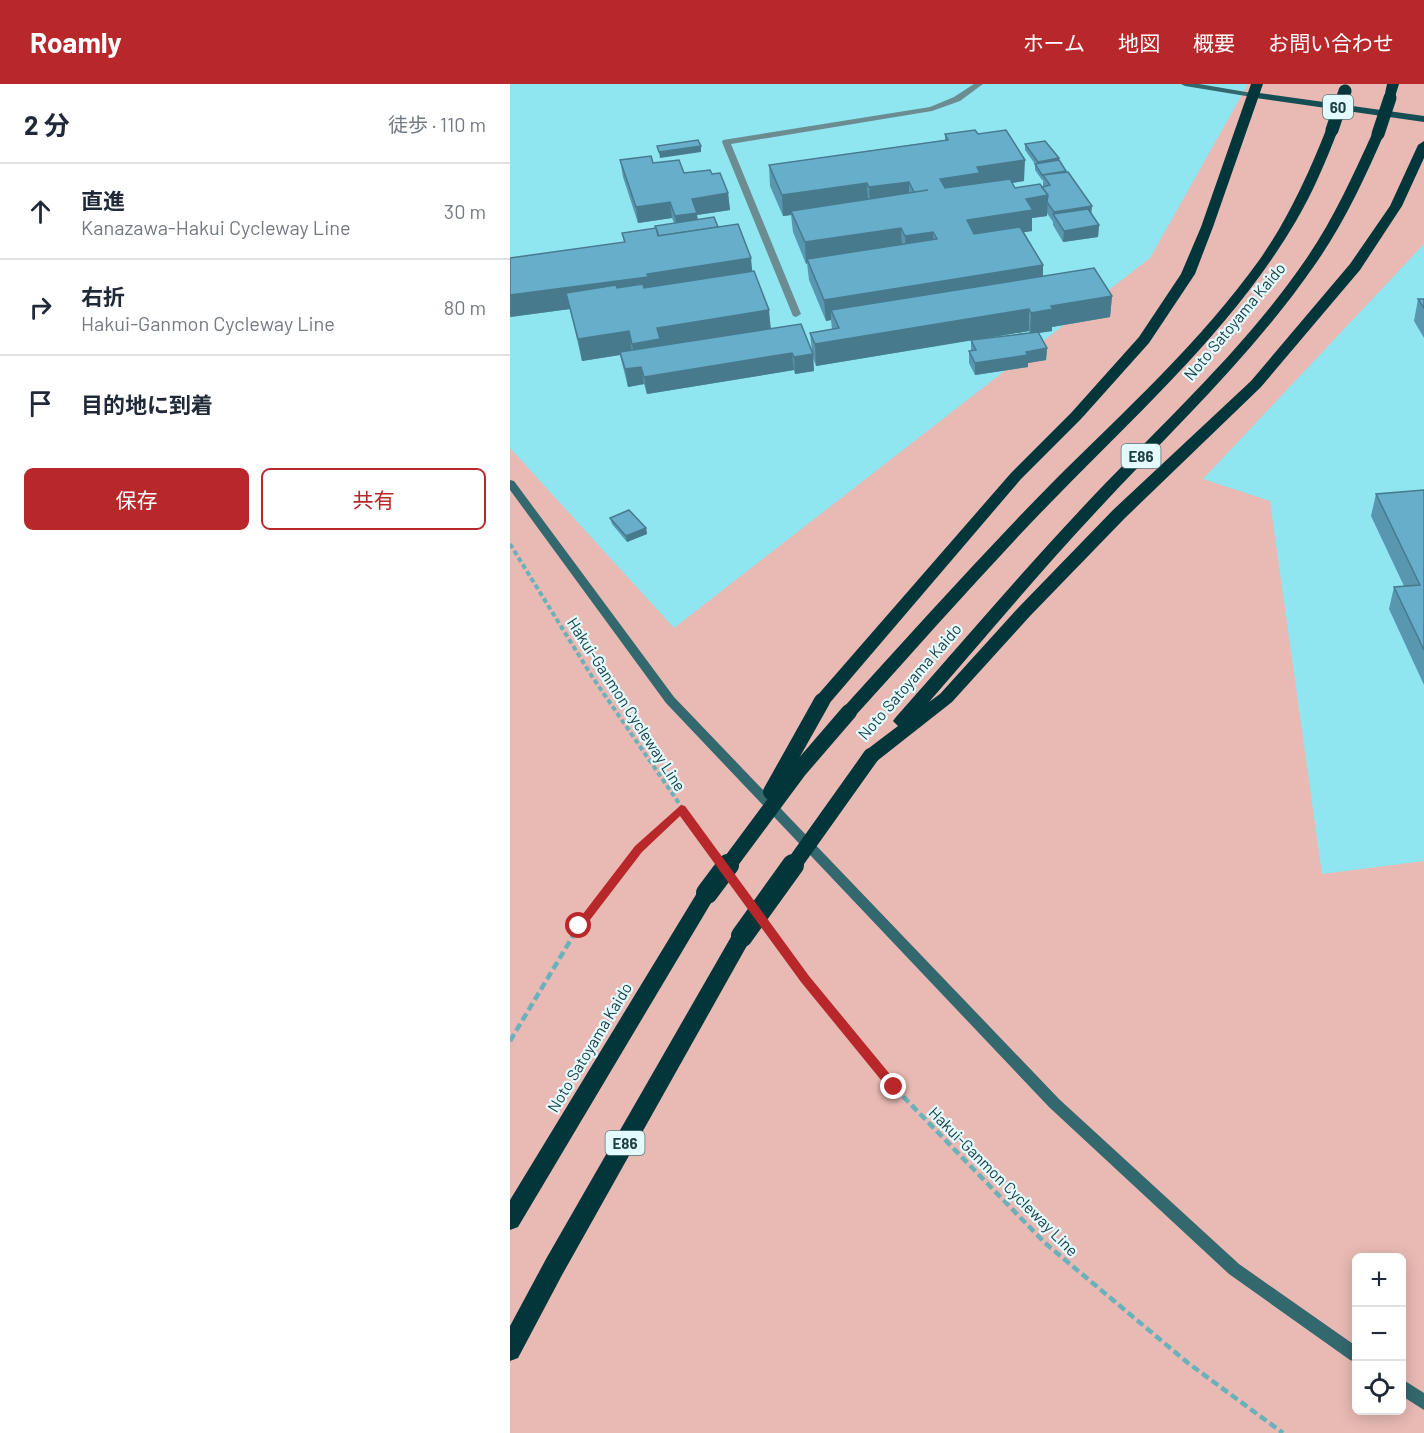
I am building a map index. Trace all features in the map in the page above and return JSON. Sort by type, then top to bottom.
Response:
[{"type":"highway","name":"Noto Satoyama Kaido","points":[[510,1350],[560,1257],[742,936],[871,756],[1014,591],[1248,340],[1298,279],[1331,229],[1360,176],[1378,134],[1393,84]]},
{"type":"highway","name":"Noto Satoyama Kaido","points":[[510,1220],[707,893],[799,770],[975,572],[1166,378],[1211,328],[1257,271],[1290,221],[1316,171],[1345,88]]},
{"type":"highway","points":[[741,846],[822,700],[1016,476],[1076,416],[1144,340],[1188,274],[1207,227],[1255,89]]},
{"type":"highway","points":[[871,756],[946,698],[1024,612],[1119,514],[1256,384],[1355,267],[1400,198],[1424,145]]},
{"type":"highway","points":[[1400,198],[1424,178]]},
{"type":"main road","name":"60","points":[[1255,89],[1424,119]]},
{"type":"street","points":[[796,314],[726,142],[932,109],[957,99],[979,84]]},
{"type":"street","points":[[1185,84],[1255,89]]},
{"type":"street","points":[[510,483],[670,700],[1054,1103],[1234,1269],[1352,1353]]},
{"type":"street","points":[[1406,1390],[1424,1402]]},
{"type":"path","name":"Hakui-Ganmon Cycleway Line","points":[[510,544],[593,678],[681,809],[716,856]]},
{"type":"path","points":[[510,1041],[579,926],[638,849],[681,809]]},
{"type":"path","name":"Hakui-Ganmon Cycleway Line","points":[[771,932],[805,979],[894,1087],[1045,1244],[1188,1363],[1283,1433]]},
{"type":"shaded area","points":[[1248,84],[1424,84],[1424,244],[1203,479],[1270,501],[1322,874],[1424,861],[1424,1433],[510,1433],[510,448],[674,628],[1150,258]]},
{"type":"building","points":[[975,130],[978,134],[1006,130],[1025,160],[977,167],[980,173],[940,179],[945,188],[1010,179],[1015,188],[1040,184],[1048,195],[1026,199],[1033,210],[967,220],[974,234],[1020,227],[1043,265],[824,300],[807,259],[937,239],[933,232],[905,236],[901,228],[805,242],[791,211],[928,190],[914,192],[909,182],[869,187],[867,183],[782,195],[769,165],[948,140],[945,134]]},
{"type":"building","points":[[698,140],[701,146],[659,152],[657,146]]},
{"type":"building","points":[[1045,141],[1059,158],[1038,162],[1025,144]]},
{"type":"building","points":[[651,156],[653,163],[679,160],[684,173],[710,170],[712,174],[720,173],[728,193],[692,199],[697,213],[675,216],[670,202],[636,207],[620,160]]},
{"type":"building","points":[[1059,160],[1066,171],[1042,175],[1035,164]]},
{"type":"building","points":[[1068,172],[1092,206],[1054,212],[1047,202],[1048,195],[1042,187],[1050,185],[1043,175]]},
{"type":"building","points":[[1088,209],[1099,225],[1064,231],[1053,214]]},
{"type":"building","points":[[714,217],[718,227],[659,236],[655,226]]},
{"type":"building","points":[[738,224],[751,258],[647,274],[648,277],[510,295],[510,258],[625,242],[622,233],[656,228],[658,236]]},
{"type":"building","points":[[1094,268],[1112,296],[1051,306],[1053,309],[1031,313],[1029,309],[815,344],[810,333],[839,328],[831,310]]},
{"type":"building","points":[[754,271],[769,310],[657,328],[660,339],[632,344],[629,331],[578,339],[566,293],[616,285],[617,288],[643,284],[644,288]]},
{"type":"building","points":[[1418,299],[1424,299],[1424,308]]},
{"type":"building","points":[[801,324],[813,354],[794,357],[792,353],[644,377],[641,367],[625,369],[620,352]]},
{"type":"building","points":[[1038,332],[1047,348],[1026,352],[1028,355],[975,363],[969,351],[976,350],[971,340]]},
{"type":"building","points":[[1424,490],[1424,650],[1394,587],[1420,585],[1376,494]]},
{"type":"building","points":[[629,510],[646,528],[626,536],[610,518]]},
{"type":"route","points":[[579,926],[638,849],[681,809],[805,979],[894,1087]]}]
